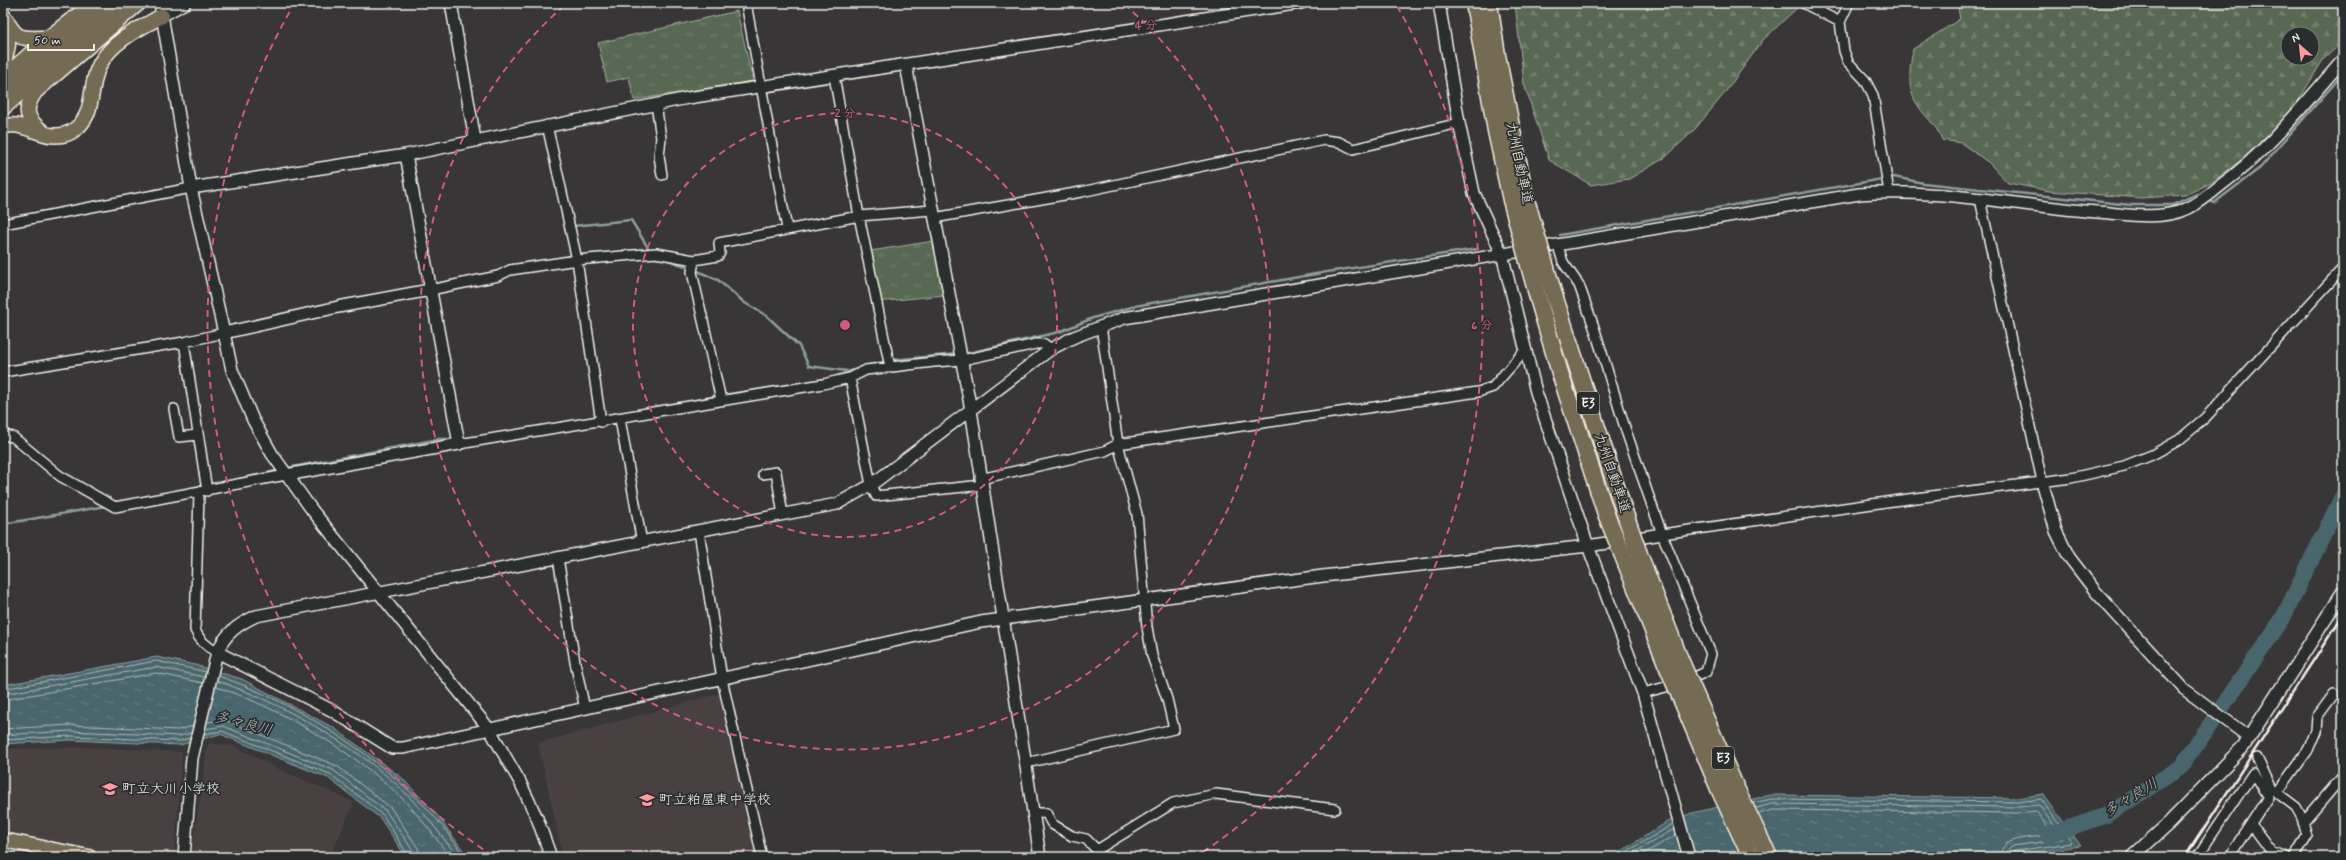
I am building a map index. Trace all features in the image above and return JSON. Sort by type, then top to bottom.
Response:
[{"type":"highway","points":[[3,91],[64,38],[111,3]]},
{"type":"highway","points":[[3,107],[55,61],[130,3]]},
{"type":"highway","name":"九州自動車道","points":[[1474,3],[1494,124],[1518,198],[1554,295],[1624,511],[1640,554],[1673,660],[1720,790],[1751,857]]},
{"type":"highway","name":"九州自動車道","points":[[1489,3],[1518,198],[1538,298],[1560,373],[1606,514],[1623,556],[1769,857]]},
{"type":"main road","points":[[3,10],[4,3]]},
{"type":"main road","points":[[3,78],[48,38],[93,3]]},
{"type":"main road","points":[[3,112],[49,72],[138,3]]},
{"type":"main road","points":[[47,135],[34,125],[28,113],[27,106],[35,92],[138,3]]},
{"type":"main road","points":[[3,127],[18,126],[47,135],[62,135],[82,123],[88,115],[99,66],[108,51],[146,24],[161,10]]},
{"type":"main road","points":[[3,16],[18,36],[25,39],[48,38]]},
{"type":"main road","points":[[3,16],[8,45],[3,68]]},
{"type":"main road","points":[[2132,857],[2168,824],[2246,736],[2343,592]]},
{"type":"main road","points":[[3,840],[89,857]]},
{"type":"street","points":[[184,3],[161,10],[191,188],[232,370],[242,396],[272,454],[286,475],[490,730],[524,789],[537,818],[550,857]]},
{"type":"street","points":[[450,3],[475,140]]},
{"type":"street","points":[[746,3],[763,87],[787,229]]},
{"type":"street","points":[[3,224],[191,188],[406,155],[656,104],[1300,3]]},
{"type":"street","points":[[1439,3],[1459,123],[1474,194],[1502,254],[1536,392],[1588,546],[1643,693],[1689,857]]},
{"type":"street","points":[[1803,3],[1840,22]]},
{"type":"street","points":[[1849,3],[1840,22],[1848,62],[1865,80],[1873,95],[1889,192]]},
{"type":"street","points":[[184,857],[192,758],[216,656],[224,637],[235,627],[256,616],[642,543],[837,504],[871,485],[1051,349],[1074,336],[1124,318],[1502,254],[1558,246],[1832,198],[1889,192],[1980,199],[2084,211],[2154,216],[2171,215],[2187,209],[2243,169],[2272,142],[2343,60]]},
{"type":"street","points":[[906,65],[971,410],[1040,857]]},
{"type":"street","points":[[834,76],[859,216],[890,367]]},
{"type":"street","points":[[656,104],[661,138],[659,156],[662,175]]},
{"type":"street","points":[[3,372],[224,334],[338,307],[498,276],[510,270],[578,260],[656,253],[694,260],[718,256],[720,254],[719,243],[859,216],[933,214],[1081,192],[1324,140],[1339,142],[1353,150],[1459,123]]},
{"type":"street","points":[[547,126],[578,260],[601,422]]},
{"type":"street","points":[[406,155],[459,444]]},
{"type":"street","points":[[1980,199],[2042,481],[2056,531],[2069,557],[2096,592],[2184,689],[2246,736]]},
{"type":"street","points":[[1558,246],[1563,262],[1579,285],[1594,327],[1626,431],[1662,534],[1711,654],[1706,672],[1681,683],[1643,693]]},
{"type":"street","points":[[694,260],[692,272],[721,400]]},
{"type":"street","points":[[184,342],[198,435],[203,492],[195,630],[197,636],[216,656],[331,710],[392,748],[403,748],[722,678],[1003,619],[1322,576],[1588,546],[1662,534],[2071,478],[2124,466],[2152,455],[2179,440],[2205,418],[2343,268]]},
{"type":"street","points":[[1026,763],[1174,730],[1167,699],[1152,656],[1147,627],[1146,600],[1137,514],[1118,444],[1101,326]]},
{"type":"street","points":[[3,435],[13,437],[60,476],[115,507],[459,444],[620,419],[850,378],[866,370],[962,360],[1036,344],[1044,344],[1051,349]]},
{"type":"street","points":[[850,378],[871,485],[876,496],[982,482],[1105,451],[1118,444],[1478,392],[1493,386],[1526,349]]},
{"type":"street","points":[[174,409],[179,438],[198,435]]},
{"type":"street","points":[[620,419],[642,543]]},
{"type":"street","points":[[763,474],[776,472],[783,515]]},
{"type":"street","points":[[699,531],[722,678],[762,857]]},
{"type":"street","points":[[558,558],[575,662],[585,708]]},
{"type":"street","points":[[2277,793],[2308,750],[2316,731],[2317,717],[2334,694]]},
{"type":"street","points":[[2257,758],[2272,788],[2296,807],[2303,823],[2307,836],[2294,857]]},
{"type":"street","points":[[2198,857],[2253,773],[2268,797],[2229,857]]},
{"type":"street","points":[[2303,823],[2343,776]]},
{"type":"street","points":[[1034,813],[1046,813],[1052,824],[1072,836],[1086,839],[1097,850],[1174,803],[1216,794],[1335,809]]},
{"type":"street","points":[[2251,824],[2271,851],[2286,857]]},
{"type":"shaded area","name":"町立粕屋東中学校","points":[[721,693],[756,857],[563,857],[538,743]]},
{"type":"shaded area","points":[[208,743],[234,746],[277,768],[354,802],[330,857],[196,857],[192,852]]},
{"type":"shaded area","points":[[83,747],[182,752],[174,857],[133,857],[11,835],[3,831],[3,749]]},
{"type":"green space","points":[[1515,3],[1794,3],[1798,7],[1763,40],[1724,94],[1695,129],[1666,157],[1629,179],[1591,185],[1549,160],[1524,84]]},
{"type":"green space","points":[[1957,3],[2343,3],[2343,41],[2323,60],[2320,65],[2320,26],[2280,26],[2280,66],[2319,66],[2274,141],[2249,154],[2211,183],[2185,195],[2142,198],[2049,191],[2008,183],[1989,163],[1961,143],[1942,140],[1937,129],[1920,109],[1911,91],[1910,84],[1913,49],[1960,19]]},
{"type":"green space","points":[[737,11],[753,81],[634,100],[629,77],[607,82],[598,43]]},
{"type":"green space","points":[[934,241],[944,295],[878,302],[871,251]]},
{"type":"water","points":[[157,657],[195,665],[242,679],[334,728],[401,777],[437,815],[468,857],[406,857],[380,818],[328,778],[220,734],[180,745],[71,740],[3,744],[3,685]]},
{"type":"water","points":[[2043,794],[2081,846],[1992,857],[1612,857],[1667,822],[1692,813],[1771,795],[2018,798]]},
{"type":"waterway","points":[[2209,200],[2214,203],[2260,168],[2343,74]]},
{"type":"waterway","points":[[1560,235],[1894,177],[1923,183],[2131,205],[2173,205],[2197,194],[2201,196]]},
{"type":"waterway","points":[[573,226],[631,220],[650,251]]},
{"type":"waterway","points":[[964,354],[1059,332],[1093,318],[1135,306],[1327,272],[1477,249]]},
{"type":"waterway","points":[[653,255],[654,258],[665,259],[691,268]]},
{"type":"waterway","points":[[695,270],[718,280],[745,303],[767,316],[799,346],[809,366],[847,371]]},
{"type":"waterway","points":[[869,365],[892,360],[957,354]]},
{"type":"waterway","points":[[831,378],[862,367]]},
{"type":"waterway","points":[[722,395],[808,382]]},
{"type":"waterway","points":[[659,407],[717,396]]},
{"type":"waterway","points":[[287,468],[439,439],[455,439]]},
{"type":"waterway","points":[[211,485],[280,470]]},
{"type":"waterway","name":"多々良川","points":[[2048,835],[2107,815],[2181,767],[2283,618],[2343,495]]},
{"type":"waterway","points":[[3,524],[106,506]]},
{"type":"railway","points":[[2185,857],[2343,615]]},
{"type":"place","name":"町立大川小学校","points":[[110,789]]},
{"type":"place","name":"町立粕屋東中学校","points":[[647,800]]}]
